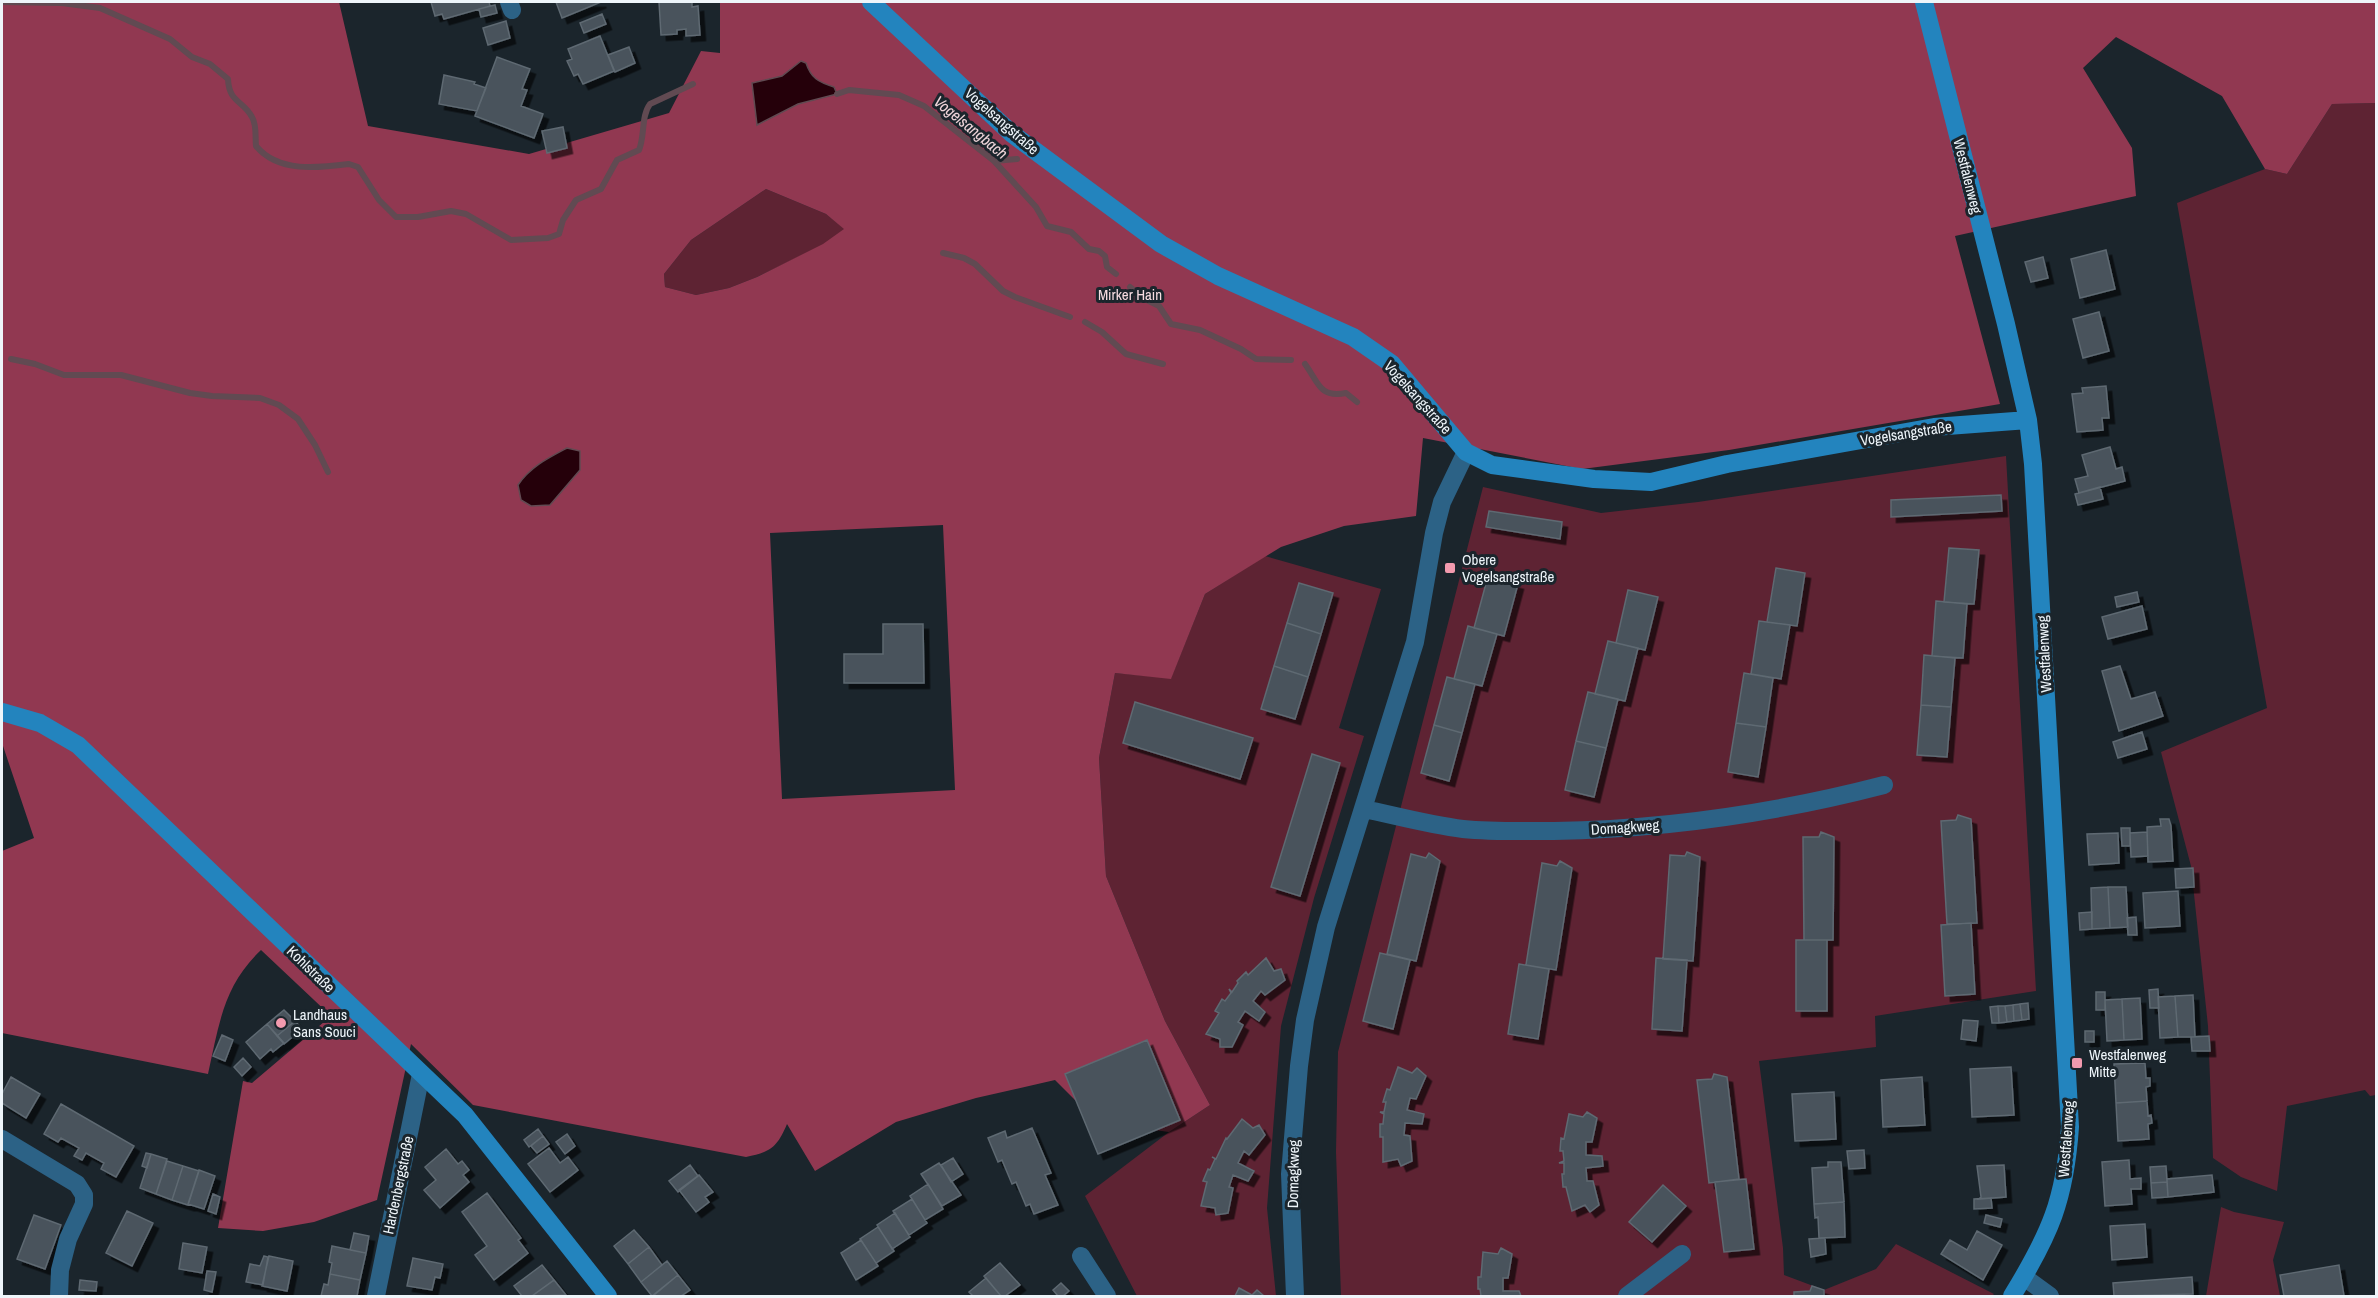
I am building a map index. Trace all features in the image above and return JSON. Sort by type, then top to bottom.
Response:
[{"type":"street","name":"Vogelsangstraße","points":[[871,2],[1011,134],[1161,244],[1218,276],[1353,337],[1392,364],[1466,452],[1492,465],[1594,479],[1651,482],[1727,464],[1934,427],[2028,420]]},
{"type":"street","name":"Westfalenweg","points":[[1924,2],[2006,324],[2028,420],[2036,519],[2070,1127],[2064,1179],[2056,1212],[2044,1241],[2012,1296]]},
{"type":"street","name":"Domagkweg","points":[[1295,1296],[1290,1174],[1302,1043],[1326,927],[1415,642],[1442,502],[1466,452]]},
{"type":"street","name":"Kohlstraße","points":[[2,712],[40,723],[78,745],[465,1115],[608,1296]]},
{"type":"street","name":"Domagkweg","points":[[1364,809],[1464,829],[1504,831],[1625,829],[1770,811],[1884,785]]},
{"type":"street","name":"Hardenbergstraße","points":[[376,1296],[421,1074]]},
{"type":"street","points":[[2,1139],[77,1184],[84,1195],[84,1204],[68,1239],[60,1270],[58,1296]]},
{"type":"street","points":[[1628,1296],[1682,1254]]},
{"type":"street","points":[[1081,1256],[1107,1296]]},
{"type":"street","points":[[2024,1277],[2050,1296]]},
{"type":"shaded area","points":[[801,61],[806,63],[816,79],[834,87],[837,94],[798,104],[757,125],[752,83],[782,76]]},
{"type":"shaded area","points":[[2376,103],[2376,1095],[2370,1096],[2365,1090],[2287,1106],[2277,1191],[2241,1177],[2213,1158],[2208,1026],[2191,866],[2161,752],[2267,708],[2177,203],[2265,169],[2287,174],[2332,104]]},
{"type":"shaded area","points":[[766,189],[826,214],[845,229],[823,245],[729,288],[696,295],[665,287],[664,274],[691,240]]},
{"type":"shaded area","points":[[567,448],[580,451],[580,470],[550,505],[531,506],[521,500],[518,485],[528,473],[540,463]]},
{"type":"shaded area","points":[[2006,456],[2036,991],[1875,1016],[1876,1047],[1759,1061],[1783,1248],[1784,1275],[1824,1290],[1876,1269],[1896,1244],[1994,1294],[1992,1296],[1341,1296],[1336,1152],[1338,1052],[1483,487],[1601,513],[1698,502]]},
{"type":"shaded area","points":[[1265,556],[1381,589],[1339,728],[1364,736],[1314,898],[1281,1026],[1267,1208],[1276,1296],[1137,1296],[1085,1196],[1169,1132],[1210,1105],[1165,1021],[1106,876],[1099,758],[1115,673],[1171,678],[1205,594]]},
{"type":"shaded area","points":[[2221,1207],[2234,1212],[2284,1222],[2273,1260],[2280,1296],[2206,1296]]},
{"type":"green space","name":"Mirker Hain","points":[[2,2],[339,2],[368,126],[529,154],[669,113],[701,51],[720,53],[720,2],[2376,2],[2376,103],[2332,104],[2287,174],[2265,169],[2222,96],[2116,37],[2083,68],[2132,148],[2136,196],[1955,236],[2000,404],[1729,450],[1582,469],[1423,438],[1416,516],[1344,526],[1281,547],[1205,594],[1171,679],[1115,673],[1099,758],[1106,876],[1165,1021],[1210,1105],[1169,1132],[1097,1122],[1055,1080],[976,1098],[896,1122],[815,1171],[787,1124],[780,1139],[772,1148],[746,1157],[473,1105],[411,1044],[377,1200],[314,1222],[263,1231],[218,1228],[243,1081],[252,1083],[331,1016],[261,950],[248,964],[230,992],[224,1007],[208,1074],[2,1033],[2,851],[34,838],[2,743]],"holes":[[[801,61],[806,63],[816,79],[834,87],[837,94],[798,104],[757,125],[752,83],[782,76]],[[766,189],[826,214],[844,229],[823,244],[757,277],[729,288],[696,295],[665,287],[664,274],[691,240]],[[580,470],[550,505],[531,506]],[[943,525],[955,790],[782,799],[770,533]]]},
{"type":"building","points":[[431,2],[489,2],[490,6],[444,19],[442,14],[435,16]]},
{"type":"building","points":[[556,2],[601,2],[562,18]]},
{"type":"building","points":[[659,2],[692,2],[692,7],[698,6],[700,35],[686,36],[686,29],[677,30],[677,34],[661,35]]},
{"type":"building","points":[[495,5],[497,13],[481,17],[479,9]]},
{"type":"building","points":[[602,14],[606,24],[584,33],[580,23]]},
{"type":"building","points":[[506,21],[510,38],[488,45],[483,28]]},
{"type":"building","points":[[600,36],[614,71],[583,84],[578,74],[574,76],[567,61],[572,59],[568,49]]},
{"type":"building","points":[[629,47],[635,63],[615,72],[608,55]]},
{"type":"building","points":[[497,57],[530,69],[522,89],[527,90],[521,106],[543,114],[534,138],[475,116]]},
{"type":"building","points":[[444,75],[475,82],[474,84],[486,88],[477,111],[439,104]]},
{"type":"building","points":[[563,127],[567,148],[547,153],[542,131]]},
{"type":"building","points":[[2106,250],[2115,289],[2080,298],[2071,259]]},
{"type":"building","points":[[2043,257],[2048,278],[2031,282],[2025,262]]},
{"type":"building","points":[[2099,312],[2109,351],[2083,358],[2073,319]]},
{"type":"building","points":[[2106,386],[2109,418],[2102,418],[2103,430],[2077,432],[2072,394],[2083,393],[2082,388]]},
{"type":"building","points":[[2110,447],[2116,469],[2122,467],[2125,481],[2079,493],[2075,479],[2088,476],[2082,455]]},
{"type":"building","points":[[2100,487],[2103,499],[2078,505],[2075,494]]},
{"type":"building","points":[[2001,495],[2002,511],[1891,517],[1891,500]]},
{"type":"building","points":[[1489,511],[1562,522],[1560,539],[1486,527]]},
{"type":"building","points":[[1949,548],[1979,550],[1974,604],[1944,602]]},
{"type":"building","points":[[1776,568],[1805,573],[1797,626],[1767,622]]},
{"type":"building","points":[[1488,576],[1518,584],[1504,636],[1474,628]]},
{"type":"building","points":[[1299,583],[1333,593],[1321,634],[1287,623]]},
{"type":"building","points":[[1628,590],[1658,597],[1645,650],[1616,643]]},
{"type":"building","points":[[2137,592],[2139,602],[2117,607],[2115,597]]},
{"type":"building","points":[[1936,601],[1967,604],[1963,658],[1932,656]]},
{"type":"building","points":[[2142,606],[2147,629],[2108,639],[2102,617]]},
{"type":"building","points":[[1759,621],[1790,625],[1781,679],[1751,674]]},
{"type":"building","points":[[1287,623],[1321,634],[1308,677],[1274,666]]},
{"type":"building","points":[[883,624],[923,624],[924,683],[844,683],[844,654],[883,654]]},
{"type":"building","points":[[1468,626],[1497,634],[1482,686],[1454,679]]},
{"type":"building","points":[[1608,641],[1638,648],[1625,701],[1595,694]]},
{"type":"building","points":[[1924,655],[1955,658],[1951,707],[1921,705]]},
{"type":"building","points":[[1274,666],[1308,677],[1295,719],[1261,709]]},
{"type":"building","points":[[2120,666],[2131,699],[2155,692],[2163,716],[2119,731],[2102,671]]},
{"type":"building","points":[[1744,673],[1773,678],[1766,727],[1736,723]]},
{"type":"building","points":[[1447,677],[1475,684],[1462,733],[1434,725]]},
{"type":"building","points":[[1588,692],[1618,699],[1606,748],[1576,741]]},
{"type":"building","points":[[1135,702],[1253,738],[1240,779],[1123,743]]},
{"type":"building","points":[[1921,705],[1951,707],[1947,757],[1917,755]]},
{"type":"building","points":[[1736,723],[1766,727],[1758,777],[1728,772]]},
{"type":"building","points":[[1434,725],[1462,733],[1449,781],[1421,773]]},
{"type":"building","points":[[2142,732],[2147,749],[2118,758],[2113,742]]},
{"type":"building","points":[[1576,741],[1606,748],[1594,797],[1565,790]]},
{"type":"building","points":[[1312,754],[1340,763],[1300,896],[1271,887]]},
{"type":"building","points":[[1958,815],[1971,819],[1977,923],[1947,924],[1941,821],[1956,820]]},
{"type":"building","points":[[2160,819],[2169,819],[2173,861],[2148,862],[2147,827],[2161,826]]},
{"type":"building","points":[[2121,828],[2130,828],[2130,846],[2122,846]]},
{"type":"building","points":[[1821,832],[1834,837],[1833,940],[1804,940],[1803,837],[1819,837]]},
{"type":"building","points":[[2147,832],[2148,856],[2131,857],[2130,833]]},
{"type":"building","points":[[2118,833],[2119,863],[2089,865],[2087,834]]},
{"type":"building","points":[[1687,852],[1700,857],[1693,961],[1663,959],[1670,855],[1685,856]]},
{"type":"building","points":[[1429,853],[1440,861],[1416,961],[1387,954],[1411,854],[1426,858]]},
{"type":"building","points":[[1560,861],[1572,868],[1556,970],[1526,965],[1542,863],[1557,866]]},
{"type":"building","points":[[2193,868],[2194,887],[2176,888],[2175,869]]},
{"type":"building","points":[[2108,887],[2110,928],[2092,929],[2091,888]]},
{"type":"building","points":[[2108,887],[2126,887],[2128,927],[2110,928]]},
{"type":"building","points":[[2178,891],[2180,926],[2145,928],[2143,893]]},
{"type":"building","points":[[2092,912],[2092,929],[2080,930],[2079,913]]},
{"type":"building","points":[[2136,917],[2137,935],[2128,935],[2127,918]]},
{"type":"building","points":[[1971,923],[1975,994],[1945,996],[1941,925]]},
{"type":"building","points":[[1796,940],[1827,940],[1827,1011],[1796,1011]]},
{"type":"building","points":[[1380,953],[1410,960],[1393,1029],[1363,1021]]},
{"type":"building","points":[[1266,958],[1274,971],[1281,969],[1285,980],[1265,995],[1261,991],[1253,1001],[1265,1012],[1259,1021],[1245,1011],[1238,1022],[1243,1025],[1232,1047],[1220,1047],[1220,1039],[1206,1034],[1219,1013],[1215,1011],[1222,999],[1225,1001],[1231,993],[1229,989],[1232,992],[1237,981],[1246,972],[1248,975]]},
{"type":"building","points":[[1656,958],[1687,960],[1682,1031],[1652,1029]]},
{"type":"building","points":[[1519,964],[1549,969],[1538,1039],[1508,1034]]},
{"type":"building","points":[[2158,989],[2159,1008],[2150,1008],[2149,990]]},
{"type":"building","points":[[2096,992],[2105,992],[2105,1010],[2096,1010]]},
{"type":"building","points":[[2193,995],[2195,1037],[2178,1037],[2175,996]]},
{"type":"building","points":[[2175,996],[2178,1037],[2160,1038],[2158,997]]},
{"type":"building","points":[[2140,998],[2142,1039],[2124,1040],[2122,999]]},
{"type":"building","points":[[2122,999],[2124,1040],[2107,1041],[2105,1000]]},
{"type":"building","points":[[2028,1003],[2029,1019],[2022,1020],[2020,1004]]},
{"type":"building","points":[[2020,1004],[2022,1020],[2014,1021],[2013,1005]]},
{"type":"building","points":[[2013,1005],[2014,1021],[2007,1022],[2005,1006]]},
{"type":"building","points":[[1998,1006],[1999,1023],[1992,1023],[1990,1007]]},
{"type":"building","points":[[1998,1006],[2005,1006],[2007,1022],[1999,1023]]},
{"type":"building","name":"Landhaus Sans Souci","points":[[284,1010],[295,1021],[277,1036],[267,1024]]},
{"type":"building","points":[[1963,1020],[1978,1021],[1976,1041],[1961,1039]]},
{"type":"building","points":[[295,1021],[302,1029],[284,1044],[277,1036]]},
{"type":"building","points":[[267,1024],[284,1043],[273,1052],[271,1049],[260,1059],[246,1042]]},
{"type":"building","points":[[2085,1031],[2094,1031],[2094,1042],[2085,1042]]},
{"type":"building","points":[[222,1035],[233,1040],[225,1061],[213,1056]]},
{"type":"building","points":[[2209,1036],[2210,1051],[2192,1051],[2191,1037]]},
{"type":"building","points":[[1147,1040],[1180,1120],[1098,1154],[1065,1074]]},
{"type":"building","points":[[243,1058],[251,1067],[242,1076],[234,1067]]},
{"type":"building","points":[[2145,1063],[2146,1078],[2150,1078],[2150,1086],[2146,1087],[2147,1101],[2116,1103],[2114,1064]]},
{"type":"building","points":[[1398,1067],[1412,1073],[1417,1068],[1426,1076],[1416,1099],[1410,1098],[1407,1110],[1424,1114],[1422,1124],[1405,1123],[1404,1135],[1410,1136],[1412,1161],[1401,1166],[1398,1159],[1383,1162],[1383,1137],[1380,1137],[1380,1124],[1383,1124],[1384,1114],[1380,1112],[1384,1112],[1386,1102],[1383,1102],[1387,1089],[1390,1090]]},
{"type":"building","points":[[2011,1067],[2014,1115],[1972,1117],[1970,1069]]},
{"type":"building","points":[[1714,1074],[1727,1077],[1739,1179],[1709,1183],[1697,1080],[1712,1079]]},
{"type":"building","points":[[11,1077],[40,1094],[26,1118],[2,1103],[2,1094]]},
{"type":"building","points":[[1922,1077],[1925,1125],[1883,1127],[1881,1080]]},
{"type":"building","points":[[1834,1092],[1836,1139],[1795,1141],[1792,1094]]},
{"type":"building","points":[[2147,1101],[2148,1116],[2151,1115],[2152,1123],[2148,1124],[2149,1139],[2118,1141],[2116,1103]]},
{"type":"building","points":[[61,1104],[134,1146],[116,1177],[101,1169],[104,1163],[86,1153],[82,1160],[74,1156],[79,1148],[61,1138],[58,1142],[44,1134]]},
{"type":"building","points":[[1587,1112],[1597,1118],[1592,1142],[1586,1142],[1586,1155],[1602,1156],[1603,1166],[1586,1168],[1587,1181],[1593,1181],[1599,1205],[1590,1212],[1585,1205],[1572,1211],[1566,1187],[1563,1187],[1564,1163],[1559,1163],[1564,1161],[1563,1151],[1560,1151],[1561,1138],[1564,1139],[1569,1114],[1583,1117]]},
{"type":"building","points":[[1242,1119],[1253,1128],[1259,1125],[1265,1135],[1249,1155],[1244,1151],[1238,1163],[1254,1171],[1248,1181],[1233,1175],[1229,1187],[1233,1188],[1228,1213],[1216,1215],[1215,1208],[1201,1206],[1207,1182],[1203,1181],[1215,1159],[1212,1157],[1216,1159],[1226,1138]]},
{"type":"building","points":[[1032,1128],[1051,1173],[1045,1175],[1058,1205],[1034,1214],[1030,1204],[1026,1206],[1016,1182],[1012,1184],[1002,1160],[998,1162],[988,1138],[1005,1131],[1007,1138]]},
{"type":"building","points":[[538,1129],[543,1136],[529,1147],[524,1140]]},
{"type":"building","points":[[567,1134],[575,1146],[565,1154],[556,1142]]},
{"type":"building","points":[[543,1136],[549,1144],[537,1153],[531,1146]]},
{"type":"building","points":[[549,1148],[560,1163],[568,1157],[578,1170],[550,1192],[528,1164]]},
{"type":"building","points":[[446,1149],[458,1164],[462,1161],[469,1170],[463,1175],[469,1182],[440,1208],[424,1190],[436,1180],[425,1167]]},
{"type":"building","points":[[1864,1150],[1865,1168],[1849,1169],[1847,1151]]},
{"type":"building","points":[[146,1153],[151,1154],[147,1168],[142,1166]]},
{"type":"building","points":[[151,1154],[167,1159],[156,1194],[140,1188]]},
{"type":"building","points":[[953,1158],[963,1174],[951,1182],[941,1165]]},
{"type":"building","points":[[2129,1160],[2130,1179],[2141,1178],[2141,1189],[2131,1189],[2132,1204],[2105,1206],[2102,1162]]},
{"type":"building","points":[[167,1161],[183,1166],[172,1200],[156,1194]]},
{"type":"building","points":[[1828,1162],[1841,1162],[1844,1202],[1814,1204],[1812,1168],[1828,1167]]},
{"type":"building","points":[[939,1163],[961,1195],[942,1206],[921,1174]]},
{"type":"building","points":[[690,1165],[698,1176],[678,1192],[669,1181]]},
{"type":"building","points":[[2004,1165],[2006,1197],[1979,1199],[1981,1197],[1977,1166]]},
{"type":"building","points":[[183,1166],[199,1171],[188,1205],[172,1200]]},
{"type":"building","points":[[2166,1166],[2167,1182],[2151,1183],[2150,1167]]},
{"type":"building","points":[[199,1170],[215,1176],[204,1209],[188,1204]]},
{"type":"building","points":[[699,1175],[713,1192],[705,1197],[709,1202],[696,1212],[679,1190]]},
{"type":"building","points":[[2212,1175],[2214,1192],[2168,1197],[2167,1179]]},
{"type":"building","points":[[1746,1179],[1754,1249],[1724,1252],[1715,1182]]},
{"type":"building","points":[[2167,1182],[2168,1197],[2152,1198],[2151,1183]]},
{"type":"building","points":[[928,1184],[943,1209],[925,1220],[910,1196]]},
{"type":"building","points":[[1663,1185],[1686,1206],[1652,1242],[1629,1222]]},
{"type":"building","points":[[487,1193],[521,1238],[518,1240],[528,1253],[494,1280],[475,1255],[487,1246],[462,1212]]},
{"type":"building","points":[[213,1194],[220,1197],[216,1214],[208,1211]]},
{"type":"building","points":[[1991,1198],[1992,1208],[1974,1209],[1974,1199]]},
{"type":"building","points":[[912,1199],[927,1223],[909,1235],[893,1211]]},
{"type":"building","points":[[1844,1202],[1845,1237],[1819,1238],[1818,1217],[1815,1218],[1814,1204]]},
{"type":"building","points":[[127,1211],[153,1223],[132,1266],[106,1253]]},
{"type":"building","points":[[895,1213],[910,1237],[892,1249],[877,1225]]},
{"type":"building","points":[[34,1215],[61,1225],[45,1269],[17,1259]]},
{"type":"building","points":[[1986,1215],[2002,1219],[2000,1227],[1984,1223]]},
{"type":"building","points":[[2145,1224],[2147,1257],[2112,1260],[2110,1226]]},
{"type":"building","points":[[878,1227],[894,1251],[876,1263],[860,1239]]},
{"type":"building","points":[[634,1230],[649,1247],[628,1264],[614,1246]]},
{"type":"building","points":[[1977,1231],[2002,1245],[1983,1280],[1941,1254],[1950,1240],[1967,1250]]},
{"type":"building","points":[[354,1233],[369,1236],[366,1253],[350,1250]]},
{"type":"building","points":[[1825,1238],[1826,1254],[1811,1257],[1809,1239]]},
{"type":"building","points":[[861,1240],[878,1266],[856,1280],[841,1253]]},
{"type":"building","points":[[183,1243],[207,1247],[202,1273],[179,1269]]},
{"type":"building","points":[[332,1246],[366,1253],[360,1280],[330,1274],[332,1263],[329,1262]]},
{"type":"building","points":[[649,1247],[662,1265],[641,1282],[628,1264]]},
{"type":"building","points":[[1501,1248],[1512,1254],[1508,1278],[1503,1278],[1503,1291],[1519,1291],[1521,1296],[1481,1296],[1480,1289],[1478,1289],[1478,1277],[1481,1277],[1483,1252],[1498,1254]]},
{"type":"building","points":[[264,1256],[268,1257],[263,1285],[246,1282],[250,1264],[260,1266]]},
{"type":"building","points":[[269,1256],[293,1261],[287,1291],[262,1286]]},
{"type":"building","points":[[413,1258],[443,1264],[440,1278],[435,1277],[432,1290],[407,1286]]},
{"type":"building","points":[[667,1261],[678,1275],[652,1296],[641,1282]]},
{"type":"building","points":[[1000,1263],[1020,1285],[1005,1296],[1001,1296],[984,1276]]},
{"type":"building","points":[[542,1265],[554,1280],[532,1296],[522,1296],[514,1286]]},
{"type":"building","points":[[2339,1265],[2344,1296],[2284,1296],[2280,1275]]},
{"type":"building","points":[[207,1271],[216,1272],[212,1292],[204,1290]]},
{"type":"building","points":[[330,1274],[360,1280],[357,1296],[321,1296],[324,1284],[328,1285]]},
{"type":"building","points":[[678,1275],[690,1290],[681,1296],[653,1296]]},
{"type":"building","points":[[2192,1277],[2193,1294],[2114,1296],[2113,1283]]},
{"type":"building","points":[[986,1278],[1001,1296],[973,1296],[969,1292]]},
{"type":"building","points":[[80,1280],[97,1282],[96,1291],[79,1290]]},
{"type":"building","points":[[554,1280],[566,1295],[532,1296]]},
{"type":"building","points":[[1061,1283],[1069,1291],[1063,1296],[1058,1296],[1053,1290]]},
{"type":"building","points":[[1812,1286],[1824,1290],[1824,1296],[1794,1296],[1794,1292],[1810,1291]]},
{"type":"building","points":[[1239,1288],[1252,1295],[1257,1290],[1264,1296],[1235,1296]]},
{"type":"waterway","name":"Vogelsangbach","points":[[2,2],[62,3],[100,8],[170,39],[192,57],[210,64],[228,79],[231,93],[254,120],[256,146],[275,161],[299,167],[349,164],[358,167],[379,200],[396,217],[418,217],[451,211],[466,214],[511,240],[548,238],[559,234],[563,220],[576,200],[601,189],[617,160],[639,150],[645,114],[650,104],[693,84]]},
{"type":"waterway","name":"Vogelsangbach","points":[[837,94],[849,90],[899,95],[924,106],[994,161],[1036,207],[1047,226],[1071,232],[1089,249],[1099,251],[1105,256],[1107,267],[1116,274]]},
{"type":"waterway","points":[[994,161],[1017,159]]},
{"type":"waterway","points":[[943,253],[964,258],[975,264],[1003,291],[1070,317]]},
{"type":"waterway","points":[[1130,287],[1145,299],[1159,306],[1171,324],[1200,330],[1241,349],[1256,359],[1291,360]]},
{"type":"waterway","points":[[1085,322],[1102,332],[1126,354],[1163,364]]},
{"type":"waterway","points":[[11,359],[35,364],[64,375],[121,375],[190,393],[260,398],[279,405],[298,419],[315,445],[328,472]]},
{"type":"waterway","points":[[1305,364],[1325,391],[1337,394],[1346,393],[1357,402]]},
{"type":"place","name":"Obere Vogelsangstraße","points":[[1450,568]]},
{"type":"place","name":"Landhaus Sans Souci","points":[[281,1023]]},
{"type":"place","name":"Westfalenweg Mitte","points":[[2077,1063]]}]
